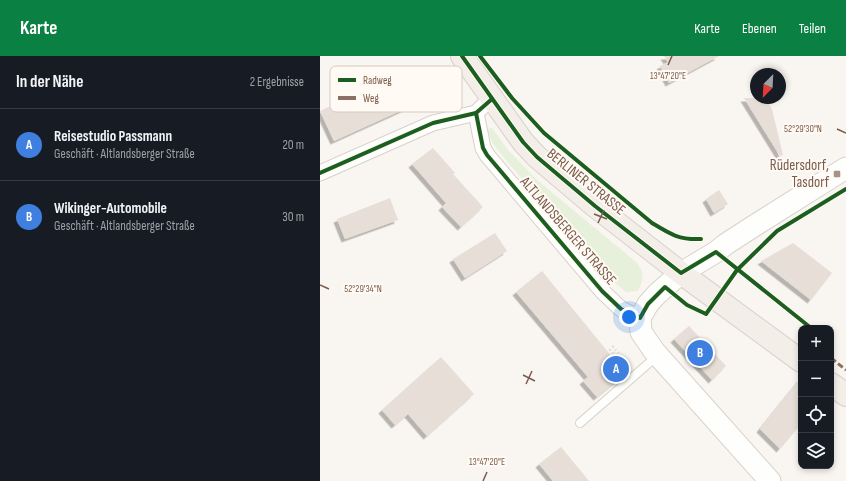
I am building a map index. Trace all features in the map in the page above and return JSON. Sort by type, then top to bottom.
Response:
[{"type":"main road","name":"BERLINER STRASSE","points":[[462,56],[523,142],[537,157],[595,206],[681,273],[798,358]]},
{"type":"main road","points":[[770,481],[658,355],[641,332],[640,318],[648,304],[681,273],[846,168]]},
{"type":"main road","points":[[834,386],[846,395]]},
{"type":"street","points":[[320,173],[433,123],[476,112],[492,99]]},
{"type":"street","name":"ALTLANDSBERGER STRASSE","points":[[476,112],[483,148],[488,155],[602,291],[621,309],[640,318]]},
{"type":"lane","points":[[580,423],[658,355]]},
{"type":"path","points":[[623,363],[610,350],[613,347],[629,363]]},
{"type":"green space","points":[[492,128],[508,150],[537,180],[636,262],[641,269],[643,276],[638,291],[626,292],[609,278],[493,144],[487,129]]},
{"type":"building","points":[[664,56],[719,56],[669,83],[660,66],[668,62]]},
{"type":"building","points":[[744,98],[750,98],[750,104],[769,104],[772,109],[783,155],[780,156]]},
{"type":"building","points":[[330,106],[330,112],[398,112],[334,141],[320,111]]},
{"type":"building","points":[[433,148],[455,173],[453,174],[483,207],[461,227],[442,207],[446,203],[412,164]]},
{"type":"building","points":[[719,190],[728,204],[714,213],[706,199]]},
{"type":"building","points":[[390,198],[398,220],[345,239],[337,219]]},
{"type":"building","points":[[495,233],[507,251],[465,278],[453,259]]},
{"type":"building","points":[[793,243],[832,273],[811,300],[761,261]]},
{"type":"building","points":[[542,271],[612,357],[614,356],[628,372],[597,397],[583,381],[588,377],[516,292]]},
{"type":"building","points":[[689,326],[726,366],[712,380],[674,339]]},
{"type":"building","points":[[441,357],[474,394],[427,436],[408,414],[395,425],[382,410]]},
{"type":"building","points":[[798,382],[798,428],[780,449],[760,429]]},
{"type":"building","points":[[561,447],[589,481],[553,481],[539,464]]},
{"type":"marked path","points":[[834,360],[846,370]]},
{"type":"cycle path","points":[[462,56],[523,142],[537,157],[595,206],[681,273],[716,252],[807,325]]},
{"type":"cycle path","points":[[480,56],[512,98],[544,133],[652,223],[675,236],[701,239]]},
{"type":"cycle path","points":[[320,173],[433,123],[476,113],[492,99]]},
{"type":"cycle path","points":[[476,113],[483,148],[487,155],[602,291],[621,309],[640,318],[648,304],[665,287],[687,305],[706,314],[737,270],[777,231],[846,189]]},
{"type":"place","name":"Rüdersdorf, Tasdorf","points":[[837,174]]},
{"type":"place","name":"Wikinger-Automobile","points":[[700,353]]},
{"type":"place","name":"Reisestudio Passmann","points":[[616,369]]}]
